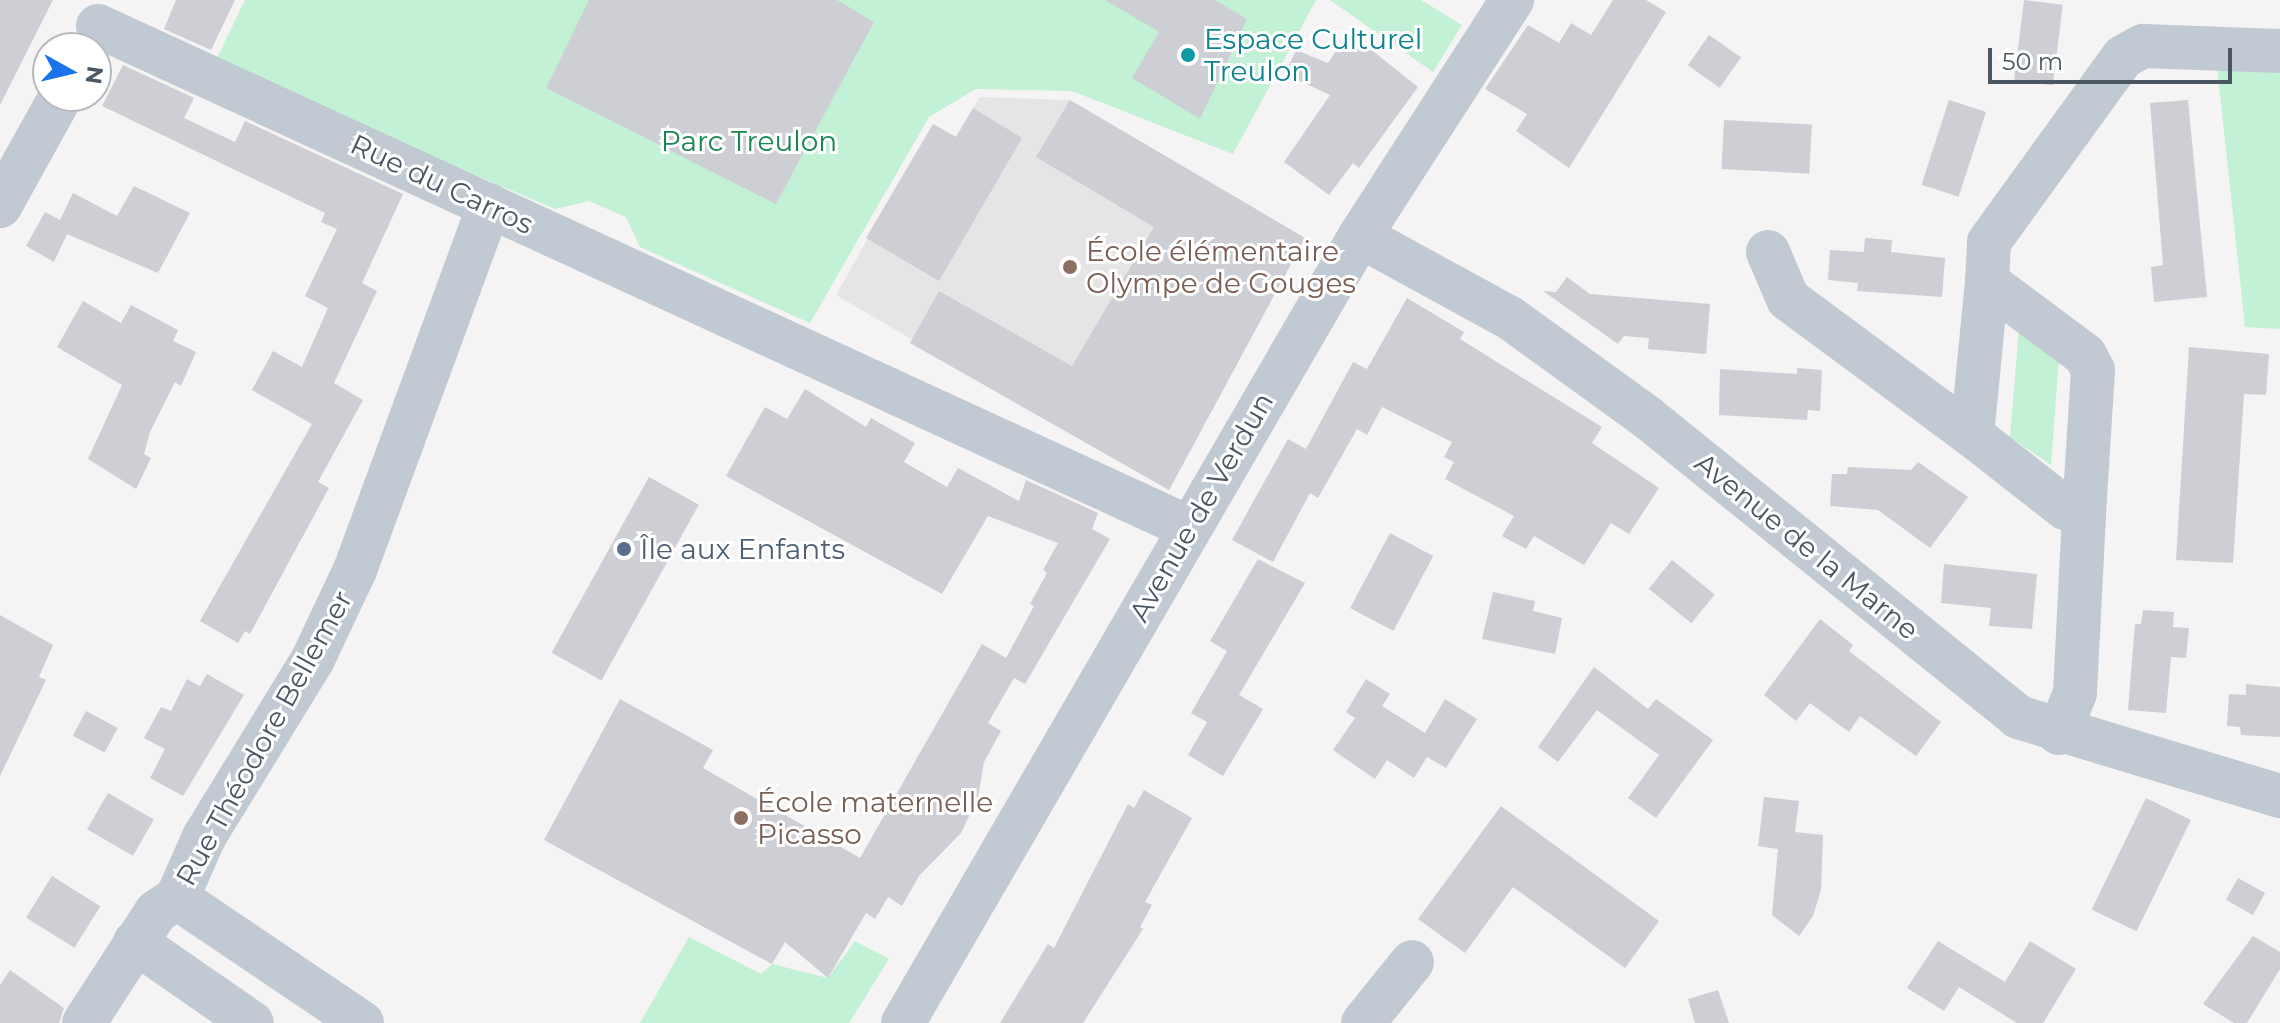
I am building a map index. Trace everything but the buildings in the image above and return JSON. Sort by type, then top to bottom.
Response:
[{"type":"street","name":"Avenue de Verdun","points":[[903,1023],[934,978],[1188,527],[1360,236],[1512,0]]},
{"type":"street","name":"Rue du Carros","points":[[99,25],[1188,527]]},
{"type":"street","points":[[1972,435],[1989,242],[2123,57],[2143,46],[2280,51]]},
{"type":"street","points":[[0,206],[52,112]]},
{"type":"street","name":"Rue Théodore Bellemer","points":[[84,1023],[156,912],[177,898],[204,837],[312,661],[355,570],[489,205]]},
{"type":"street","name":"Avenue de la Marne","points":[[1360,236],[1510,318],[1648,418],[2018,717],[2059,733],[2280,796]]},
{"type":"street","points":[[1768,252],[1788,299],[2065,508],[2084,514]]},
{"type":"street","points":[[1987,282],[2085,355],[2093,370],[2075,693],[2059,733]]},
{"type":"street","points":[[177,898],[362,1023]]},
{"type":"street","points":[[135,942],[252,1023]]},
{"type":"street","points":[[1363,1023],[1412,962]]},
{"type":"shaded area","name":"École élémentaire Olympe de Gouges","points":[[980,97],[1070,100],[1305,238],[1169,490],[836,295],[933,124],[956,137]]},
{"type":"green space","name":"Parc Treulon","points":[[245,0],[1316,0],[1233,154],[1072,91],[976,89],[929,117],[810,323],[640,247],[626,217],[589,201],[555,209],[214,64]]},
{"type":"green space","points":[[1330,0],[1421,0],[1462,25],[1433,72]]},
{"type":"green space","points":[[2217,66],[2280,70],[2280,329],[2245,327]]},
{"type":"green space","points":[[2019,328],[2059,358],[2051,465],[2010,437]]},
{"type":"green space","points":[[689,937],[761,974],[772,964],[828,978],[855,941],[889,959],[849,1023],[640,1023]]},
{"type":"place","name":"Espace Culturel Treulon","points":[[1188,55]]},
{"type":"place","name":"École élémentaire Olympe de Gouges","points":[[1070,267]]},
{"type":"place","name":"Île aux Enfants","points":[[624,549]]},
{"type":"place","name":"École maternelle Picasso","points":[[741,818]]}]
